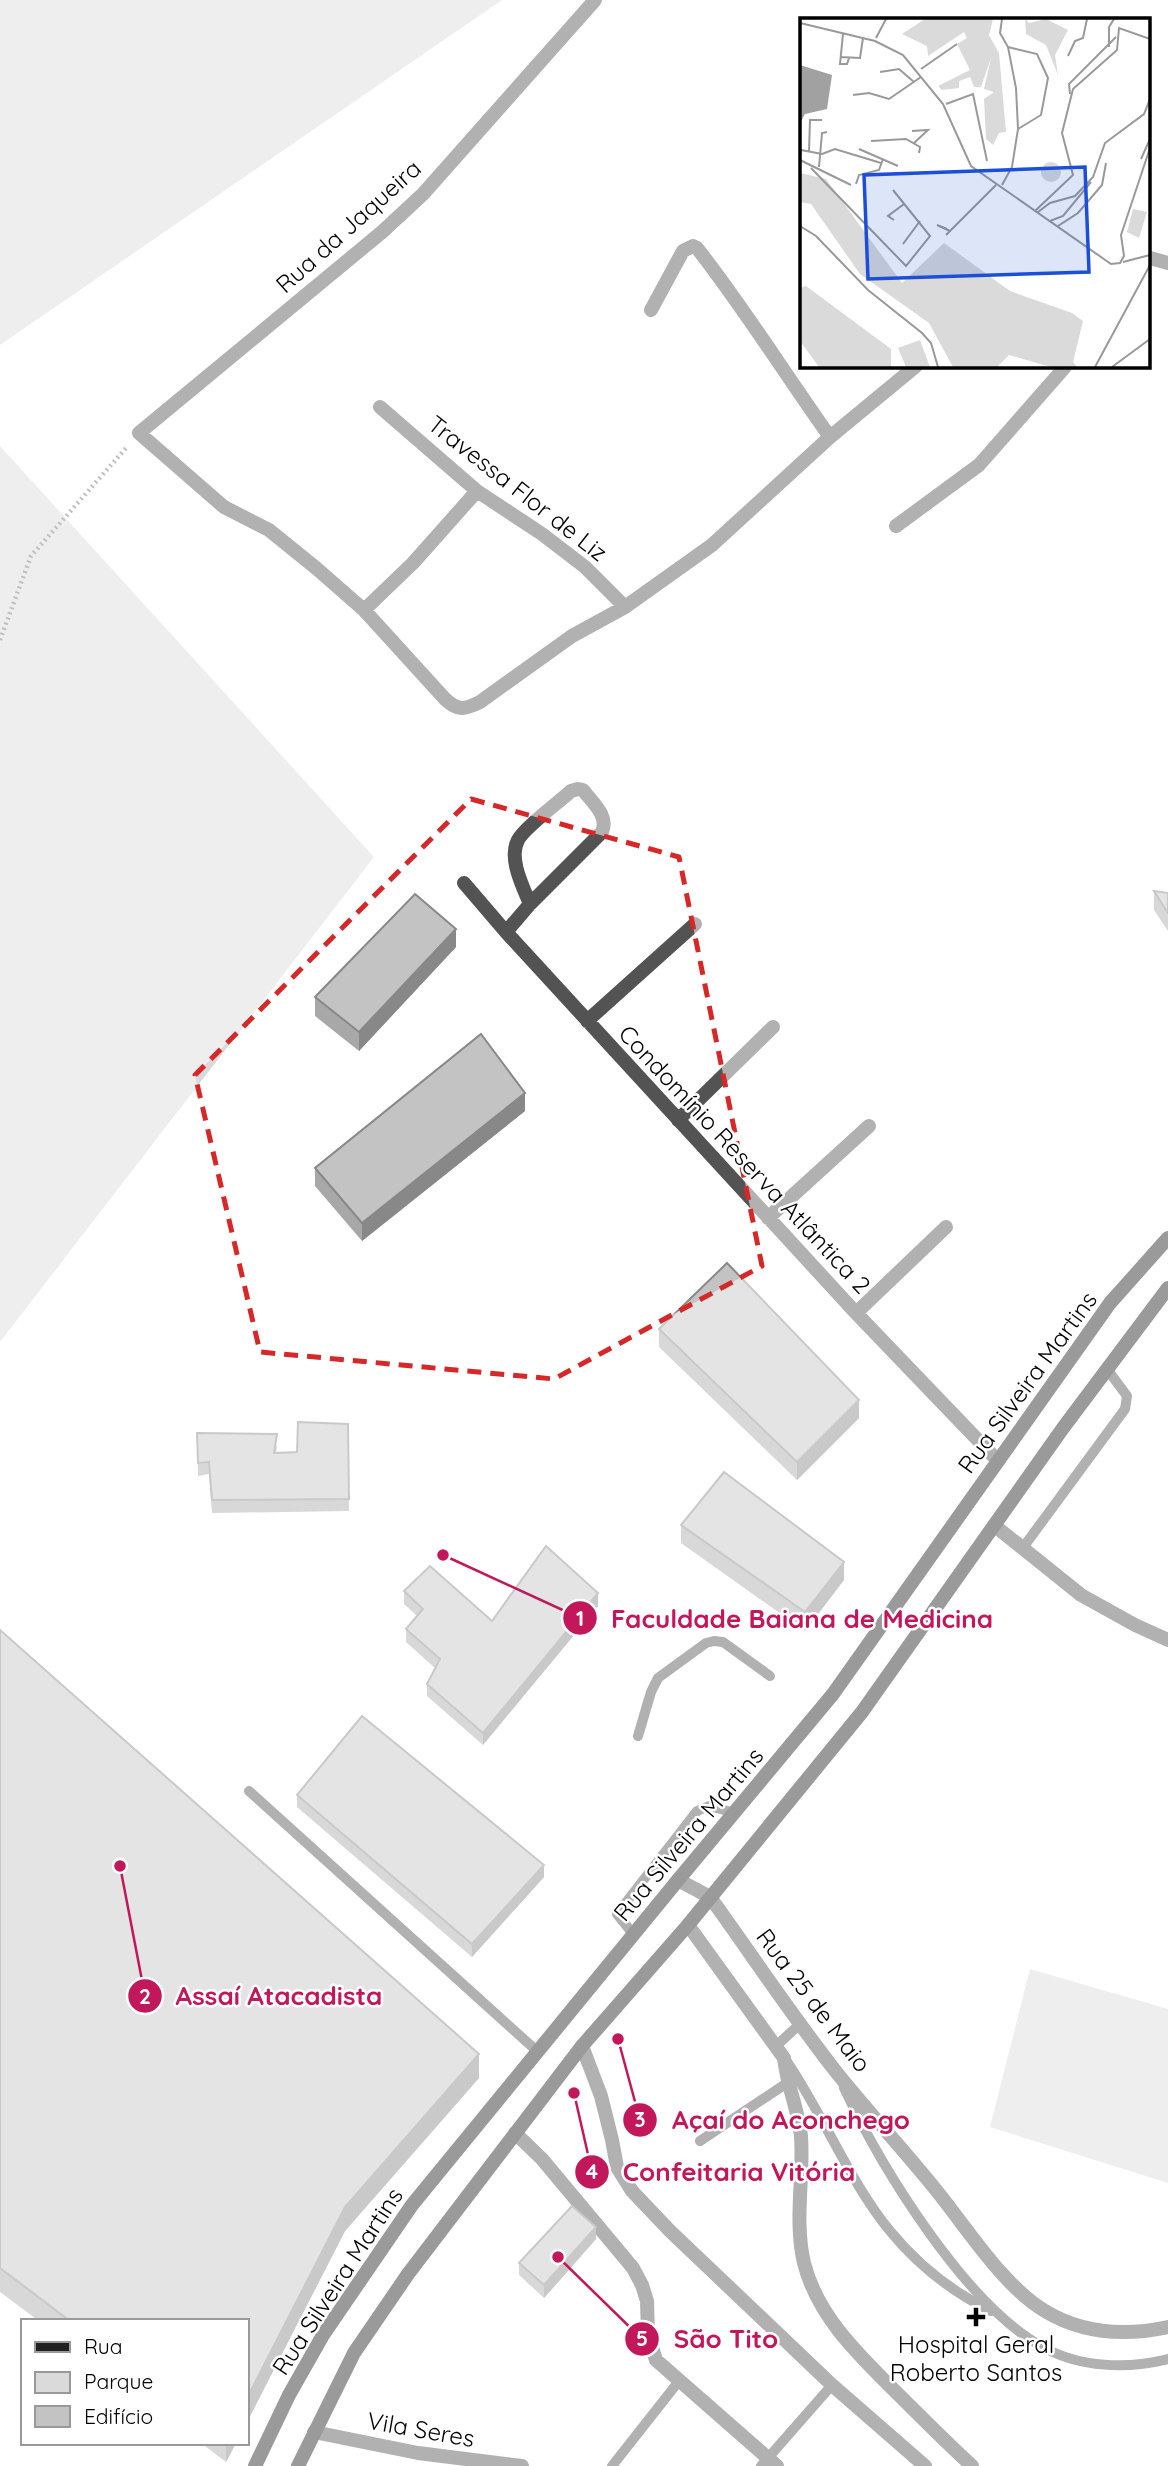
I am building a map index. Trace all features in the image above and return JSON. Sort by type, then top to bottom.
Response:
[{"type":"main road","name":"Rua Silveira Martins","points":[[255,2466],[289,2395],[323,2335],[412,2205],[833,1694],[1110,1303],[1168,1238]]},
{"type":"main road","points":[[298,2466],[354,2353],[408,2274],[582,2046],[688,1925],[862,1713],[1107,1369],[1168,1288]]},
{"type":"street","name":"Rua da Jaqueira","points":[[139,433],[382,232],[423,194],[595,0]]},
{"type":"street","points":[[651,310],[684,250],[693,246],[696,248],[749,319],[830,437]]},
{"type":"street","points":[[1150,258],[1168,263]]},
{"type":"street","points":[[139,433],[224,507],[269,530],[364,610],[455,709],[464,709],[480,702],[572,636],[625,607],[712,545],[830,437],[914,368]]},
{"type":"street","points":[[896,526],[979,465],[1064,368]]},
{"type":"street","name":"Travessa Flor de Liz","points":[[380,407],[477,491],[575,559],[625,607]]},
{"type":"street","points":[[364,610],[413,563],[477,491]]},
{"type":"street","points":[[506,932],[606,825],[605,818],[583,790],[571,791],[517,840],[515,855],[530,904]]},
{"type":"street","name":"Condomínio Reserva Atlântica 2","points":[[464,883],[768,1218],[998,1461]]},
{"type":"street","points":[[587,1021],[695,924]]},
{"type":"street","points":[[678,1120],[773,1027]]},
{"type":"street","points":[[768,1218],[869,1125]]},
{"type":"street","points":[[856,1313],[946,1227]]},
{"type":"street","points":[[995,1526],[1081,1595],[1168,1640]]},
{"type":"street","name":"Rua 25 de Maio","points":[[678,1880],[710,1897],[837,2073],[905,2151],[1002,2272],[1044,2311],[1086,2329],[1109,2332],[1168,2327]]},
{"type":"street","points":[[688,1925],[780,2052],[796,2108],[801,2137],[798,2205],[800,2235],[804,2264],[814,2290],[846,2342],[972,2466]]},
{"type":"street","points":[[582,2046],[601,2096],[617,2167],[632,2191],[670,2231],[832,2385],[925,2466]]},
{"type":"street","points":[[515,2133],[542,2159],[633,2268],[647,2301],[648,2335],[656,2360],[769,2463]]},
{"type":"street","name":"Vila Seres","points":[[314,2432],[418,2453],[522,2466]]},
{"type":"lane","points":[[1022,1549],[1125,1409],[1127,1396],[1107,1369]]},
{"type":"lane","points":[[638,1735],[658,1678],[706,1643],[723,1643],[770,1676]]},
{"type":"lane","points":[[249,1791],[538,2052]]},
{"type":"lane","points":[[634,1935],[617,1914],[697,1811],[709,1806],[736,1813]]},
{"type":"lane","points":[[801,2023],[780,2052],[801,2082],[860,2185],[890,2231],[929,2271],[960,2295],[997,2314],[1033,2342],[1069,2358],[1118,2365],[1168,2359]]},
{"type":"lane","points":[[837,2073],[860,2122],[916,2212],[953,2263],[997,2314]]},
{"type":"lane","points":[[700,2141],[787,2082]]},
{"type":"lane","points":[[612,2466],[678,2381]]},
{"type":"lane","points":[[769,2463],[832,2385]]},
{"type":"path","points":[[0,640],[30,556],[139,433]]},
{"type":"highlighted area","points":[[471,799],[679,857],[762,1266],[554,1379],[260,1352],[195,1075]]},
{"type":"green space","points":[[0,0],[502,0],[0,345]]},
{"type":"green space","points":[[0,446],[374,857],[0,1342]]},
{"type":"green space","points":[[1030,1969],[1168,2009],[1168,2183],[990,2127]]},
{"type":"building","points":[[1154,891],[1168,893],[1168,913]]},
{"type":"building","points":[[415,894],[456,929],[359,1032],[315,997]]},
{"type":"building","points":[[481,1034],[525,1093],[362,1223],[315,1168]]},
{"type":"building","points":[[727,1263],[859,1400],[797,1462],[659,1329]]},
{"type":"building","points":[[298,1422],[348,1424],[349,1499],[212,1500],[209,1462],[198,1463],[197,1433],[277,1434],[274,1453],[297,1452]]},
{"type":"building","points":[[724,1472],[844,1562],[805,1612],[681,1525]]},
{"type":"building","points":[[546,1546],[598,1593],[483,1733],[427,1684],[440,1659],[406,1629],[423,1609],[404,1591],[430,1566],[492,1621]]},
{"type":"building","points":[[0,1630],[479,2054],[345,2207],[248,2396],[248,2319],[67,2319],[0,2268]]},
{"type":"building","points":[[362,1716],[544,1865],[472,1944],[297,1795]]},
{"type":"building","points":[[572,2206],[596,2227],[544,2285],[519,2263]]},
{"type":"place","name":"Faculdade Baiana de Medicina","points":[[443,1555]]},
{"type":"place","name":"Assaí Atacadista","points":[[120,1866]]},
{"type":"place","name":"Açaí do Aconchego","points":[[618,2039]]},
{"type":"place","name":"Confeitaria Vitória","points":[[574,2093]]},
{"type":"place","name":"São Tito","points":[[558,2257]]},
{"type":"place","name":"Hospital Geral Roberto Santos","points":[[976,2317]]}]
